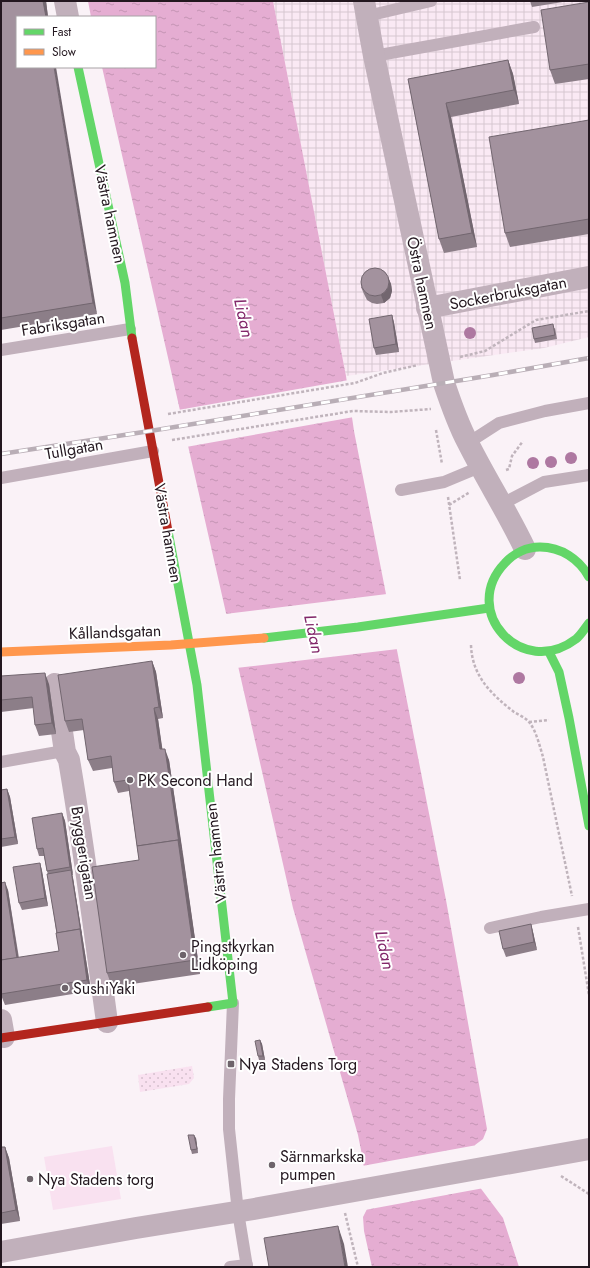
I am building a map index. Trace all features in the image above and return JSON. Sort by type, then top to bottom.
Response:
[{"type":"street","points":[[65,1],[68,16]]},
{"type":"street","name":"Östra hamnen","points":[[366,9],[374,56],[444,383],[451,405],[468,443],[525,549]]},
{"type":"street","name":"Västra hamnen","points":[[78,68],[125,283],[130,329],[197,685],[233,1003]]},
{"type":"street","name":"Sockerbruksgatan","points":[[427,308],[589,277]]},
{"type":"street","points":[[588,573],[574,558],[559,550],[542,547],[525,549],[509,558],[496,572],[490,589],[489,608],[494,623],[504,637],[517,646],[532,652],[549,652],[563,648],[576,640],[589,624]]},
{"type":"street","name":"Kållandsgatan","points":[[1,652],[229,641],[393,622],[489,608]]},
{"type":"street","points":[[549,652],[559,672],[561,680],[589,826]]},
{"type":"street","name":"Bryggerigatan","points":[[56,684],[66,752],[69,760],[90,890],[107,1022]]},
{"type":"street","points":[[2,1032],[107,1022],[175,1013],[233,1003]]},
{"type":"street","points":[[1,1252],[238,1212],[589,1149]]},
{"type":"lane","points":[[366,9],[431,1]]},
{"type":"lane","points":[[374,56],[534,27]]},
{"type":"lane","name":"Fabriksgatan","points":[[1,350],[130,329]]},
{"type":"lane","points":[[468,443],[499,424],[545,411],[589,403]]},
{"type":"lane","name":"Tullgatan","points":[[1,478],[153,451]]},
{"type":"lane","points":[[401,490],[484,474]]},
{"type":"lane","points":[[502,504],[544,482],[589,474]]},
{"type":"lane","points":[[1,762],[58,752],[66,752]]},
{"type":"lane","points":[[490,928],[589,909]]},
{"type":"lane","points":[[230,1267],[247,1266],[238,1212],[229,1129],[233,1003]]},
{"type":"path","points":[[176,414],[356,383],[383,373],[485,351],[536,320],[589,311]]},
{"type":"path","points":[[182,439],[353,411],[391,412],[431,409],[433,416]]},
{"type":"path","points":[[435,424],[444,482],[450,505],[460,580]]},
{"type":"path","points":[[484,474],[509,469],[512,456],[523,441]]},
{"type":"path","points":[[471,645],[471,657],[480,678],[493,695],[529,722],[543,756],[575,911],[589,995]]},
{"type":"path","points":[[550,1156],[562,1177],[589,1194]]},
{"type":"path","points":[[351,1192],[358,1267]]},
{"type":"shaded area","points":[[273,1],[589,1],[589,337],[544,348],[346,376]]},
{"type":"shaded area","points":[[192,1066],[194,1078],[189,1084],[140,1092],[138,1075]]},
{"type":"shaded area","points":[[112,1146],[121,1199],[53,1210],[44,1157]]},
{"type":"water","name":"Lidan","points":[[88,1],[273,1],[346,376],[354,431],[446,900],[487,1129],[483,1139],[475,1145],[479,1186],[503,1218],[519,1267],[372,1267],[364,1231],[363,1217],[368,1207],[363,1160],[358,1135],[293,908],[102,68],[156,68],[156,16],[91,16]]},
{"type":"pier","points":[[349,380],[354,417],[186,447],[178,410]]},
{"type":"pier","points":[[387,594],[398,649],[236,668],[225,614]]},
{"type":"pier","points":[[477,1145],[481,1185],[484,1188],[365,1210],[366,1207],[362,1166]]},
{"type":"building","points":[[1,1],[43,1],[46,16],[16,16],[16,68],[54,68],[93,303],[1,318]]},
{"type":"building","points":[[589,2],[589,64],[550,70],[541,10]]},
{"type":"building","points":[[508,60],[514,90],[446,103],[472,233],[439,239],[408,79]]},
{"type":"building","points":[[589,120],[589,219],[505,233],[489,137]]},
{"type":"building","points":[[375,268],[385,272],[389,282],[385,292],[375,296],[365,292],[361,282],[365,272]]},
{"type":"building","points":[[392,315],[396,344],[374,348],[369,319]]},
{"type":"building","points":[[553,324],[555,335],[534,339],[532,328]]},
{"type":"building","points":[[152,661],[159,707],[154,708],[160,749],[165,749],[179,843],[178,840],[137,846],[128,780],[114,782],[111,756],[88,760],[82,719],[65,721],[58,675]]},
{"type":"building","points":[[45,673],[52,723],[35,725],[32,697],[1,700],[1,676]]},
{"type":"building","points":[[7,789],[15,837],[1,839],[1,790]]},
{"type":"building","points":[[62,813],[70,867],[47,871],[43,848],[37,849],[32,818]]},
{"type":"building","points":[[178,840],[195,960],[107,973],[92,867],[139,860],[137,846]]},
{"type":"building","points":[[40,863],[45,898],[19,903],[13,867]]},
{"type":"building","points":[[71,870],[81,933],[80,929],[57,933],[47,874]]},
{"type":"building","points":[[5,882],[17,958],[1,960],[1,883]]},
{"type":"building","points":[[531,924],[534,942],[503,949],[499,931]]},
{"type":"building","points":[[80,929],[87,980],[1,994],[1,960],[59,951],[56,933]]},
{"type":"building","points":[[260,1040],[263,1056],[258,1056],[255,1041]]},
{"type":"building","points":[[188,1135],[194,1135],[197,1149],[191,1150]]},
{"type":"building","points":[[1,1147],[5,1147],[16,1210],[1,1213]]},
{"type":"building","points":[[338,1226],[345,1267],[269,1267],[264,1238]]},
{"type":"railway","points":[[1,454],[150,431],[589,358]]},
{"type":"traffic: fast","points":[[78,68],[125,283],[132,338]]},
{"type":"traffic: fast","points":[[168,531],[197,685],[233,1003],[208,1007]]},
{"type":"traffic: fast","points":[[589,577],[580,565],[569,555],[555,549],[540,547],[530,548],[517,554],[505,563],[493,582],[489,601],[493,619],[503,634],[518,646],[536,651],[556,649],[576,639],[589,623]]},
{"type":"traffic: fast","points":[[264,638],[358,627],[489,608]]},
{"type":"traffic: fast","points":[[549,652],[559,672],[589,826]]},
{"type":"traffic: slow","points":[[1,652],[171,645],[264,638]]},
{"type":"traffic: jam","points":[[132,338],[168,531]]},
{"type":"traffic: jam","points":[[1,1038],[208,1007]]},
{"type":"place","name":"PK Second Hand","points":[[130,780]]},
{"type":"place","name":"Pingstkyrkan Lidköping","points":[[183,955]]},
{"type":"place","name":"SushiYaki","points":[[65,988]]},
{"type":"place","name":"Nya Stadens Torg","points":[[231,1064]]},
{"type":"place","name":"Särnmarkska pumpen","points":[[272,1165]]},
{"type":"place","name":"Nya Stadens torg","points":[[30,1179]]}]
